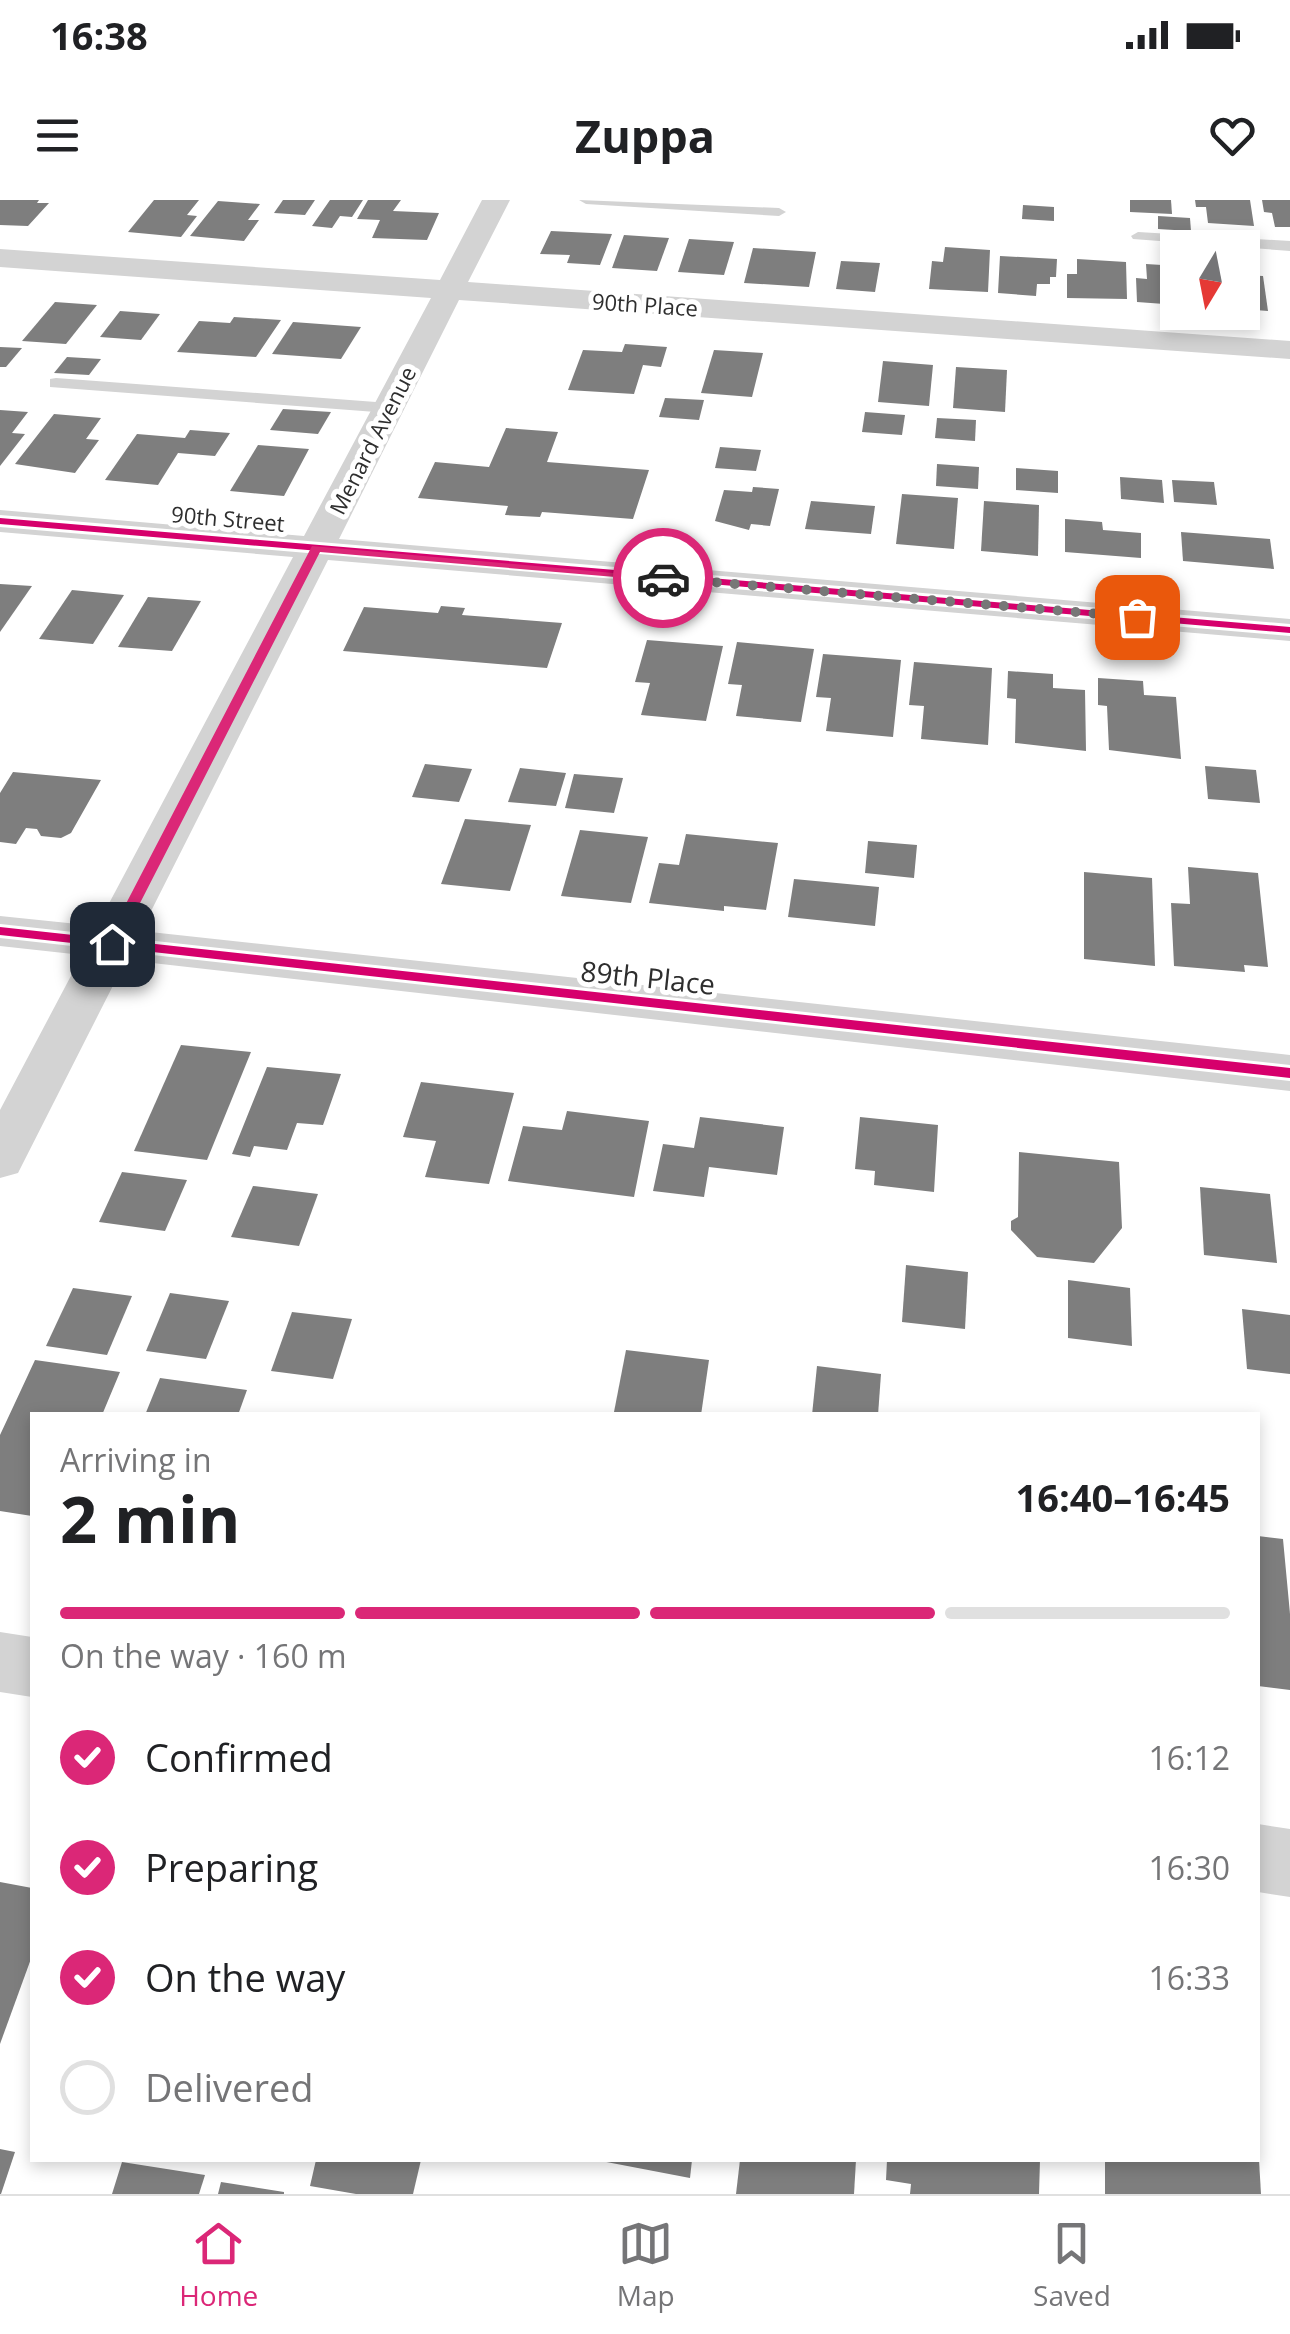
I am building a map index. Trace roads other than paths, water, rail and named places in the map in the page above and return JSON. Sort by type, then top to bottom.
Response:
[{"type":"street","name":"Menard Avenue","points":[[0,1159],[496,200]]},
{"type":"street","name":"90th Place","points":[[0,258],[1290,350]]},
{"type":"street","name":"90th Street","points":[[0,521],[1290,630]]},
{"type":"street","name":"89th Place","points":[[0,931],[1290,1073]]},
{"type":"street","points":[[0,1662],[30,1667]]},
{"type":"street","points":[[1260,1858],[1290,1863]]},
{"type":"lane","points":[[586,200],[779,212]]},
{"type":"lane","points":[[1138,236],[1290,246]]},
{"type":"lane","points":[[56,383],[389,408]]}]
